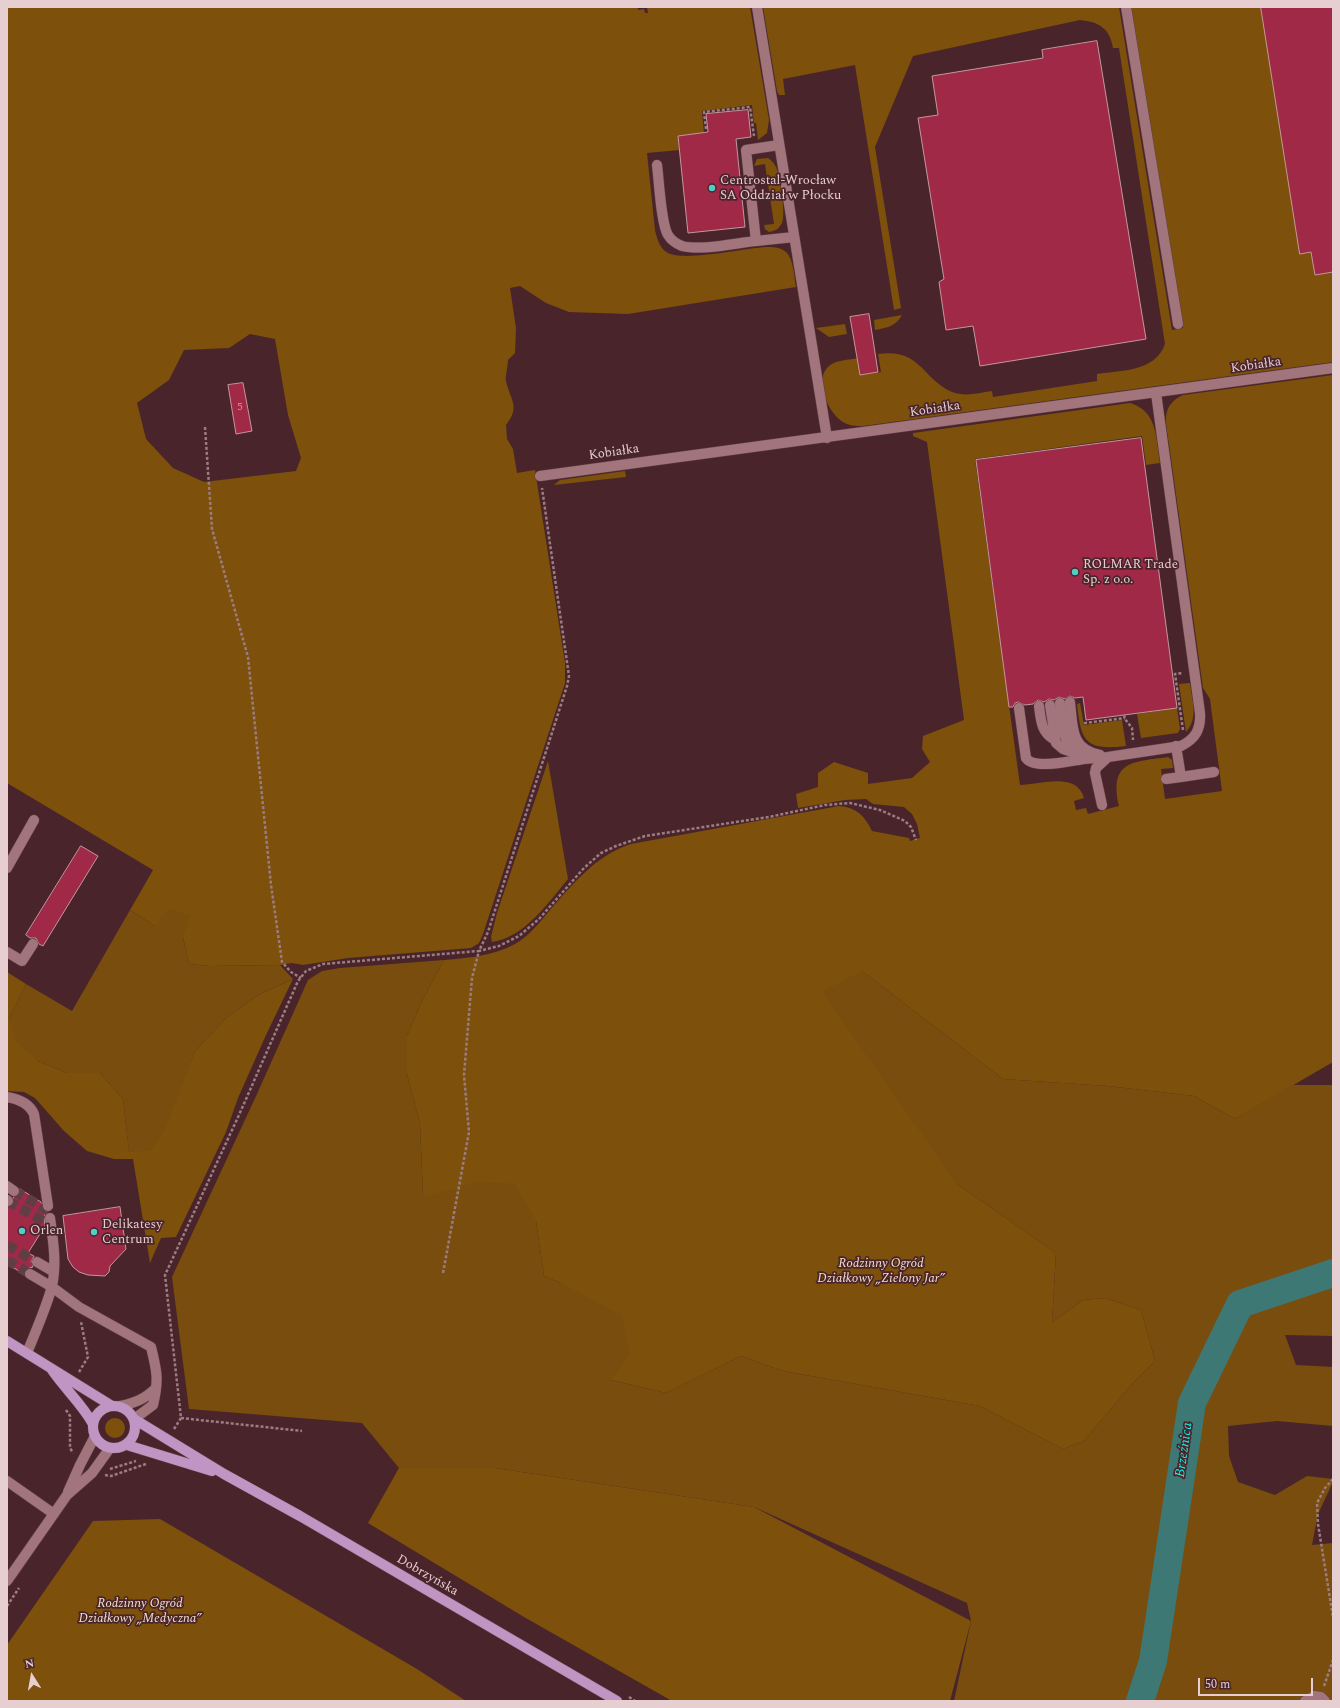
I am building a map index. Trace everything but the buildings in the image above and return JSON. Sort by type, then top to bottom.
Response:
[{"type":"main road","points":[[7,1341],[52,1370],[87,1390],[116,1406],[127,1409],[134,1419],[136,1426],[135,1433],[127,1445],[110,1448],[101,1444],[95,1436],[93,1424],[87,1412],[61,1383],[52,1370]]},
{"type":"main road","points":[[93,1424],[100,1412],[116,1406]]},
{"type":"main road","name":"Dobrzyńska","points":[[134,1419],[224,1474],[300,1516],[617,1701]]},
{"type":"main road","name":"Dobrzyńska","points":[[127,1445],[224,1474]]},
{"type":"street","points":[[757,7],[827,438]]},
{"type":"street","points":[[1126,7],[1178,324]]},
{"type":"street","points":[[756,241],[746,150],[779,145]]},
{"type":"street","points":[[657,165],[664,225],[668,235],[673,241],[681,246],[709,246],[794,237]]},
{"type":"street","name":"Kobiałka","points":[[540,476],[1333,368]]},
{"type":"street","points":[[1019,708],[1026,758],[1032,763],[1043,764],[1080,756],[1108,757],[1176,746],[1189,742],[1196,735],[1200,722],[1156,393]]},
{"type":"street","points":[[1070,702],[1074,732],[1078,744],[1090,753],[1108,757]]},
{"type":"street","points":[[1054,740],[1055,704],[1068,746],[1080,756]]},
{"type":"street","points":[[1039,706],[1045,734],[1063,749],[1080,756]]},
{"type":"street","points":[[1176,746],[1181,777]]},
{"type":"street","points":[[1102,805],[1095,773],[1096,768],[1108,757]]},
{"type":"street","points":[[1166,779],[1214,772]]},
{"type":"street","points":[[7,868],[34,820]]},
{"type":"street","points":[[7,952],[22,961],[33,944]]},
{"type":"street","points":[[7,1097],[24,1102],[30,1106],[34,1114],[48,1206]]},
{"type":"street","points":[[27,1354],[52,1287],[54,1272],[49,1222]]},
{"type":"street","points":[[37,1262],[54,1272]]},
{"type":"street","points":[[30,1274],[52,1287],[79,1307],[151,1347],[157,1374],[153,1405],[134,1419]]},
{"type":"street","points":[[116,1406],[136,1402],[148,1397],[156,1388]]},
{"type":"street","points":[[7,1581],[67,1495],[95,1436]]},
{"type":"street","points":[[67,1495],[92,1473],[110,1448]]},
{"type":"street","points":[[7,1481],[54,1514]]},
{"type":"street","points":[[1305,1701],[1314,1696],[1323,1699]]},
{"type":"path","points":[[706,129],[704,112],[750,107],[756,148]]},
{"type":"path","points":[[205,427],[212,530],[248,657],[271,885],[282,962],[291,972],[301,978]]},
{"type":"path","points":[[443,1273],[469,1132],[464,1076],[472,978],[479,951],[488,932],[532,799],[569,676],[540,476]]},
{"type":"path","points":[[1180,734],[1183,732],[1175,674],[1187,672]]},
{"type":"path","points":[[1084,716],[1085,723],[1124,716],[1132,728],[1134,742]]},
{"type":"path","points":[[302,1431],[182,1418],[165,1275],[301,978],[306,971],[323,964],[479,951],[499,946],[519,936],[539,919],[584,868],[601,853],[645,836],[769,817],[824,805],[850,803],[880,810],[905,821],[911,827],[916,840]]},
{"type":"path","points":[[79,1307],[88,1357],[77,1374],[91,1384],[87,1390]]},
{"type":"path","points":[[63,1405],[70,1416],[71,1452],[83,1459]]},
{"type":"path","points":[[140,1460],[105,1470],[102,1473],[111,1476],[146,1464],[153,1465]]},
{"type":"path","points":[[1333,1479],[1325,1488],[1317,1503],[1318,1524],[1333,1617]]},
{"type":"path","points":[[7,1606],[21,1586]]},
{"type":"path","points":[[1323,1699],[1333,1660]]},
{"type":"green space","points":[[7,7],[638,7],[638,10],[644,9],[645,13],[648,13],[647,7],[750,7],[769,120],[767,133],[758,140],[752,105],[702,111],[704,133],[678,136],[679,150],[647,153],[655,230],[663,249],[668,253],[675,255],[686,256],[711,254],[763,247],[779,248],[786,252],[791,259],[796,287],[628,314],[569,312],[546,303],[520,286],[510,288],[516,328],[515,353],[508,360],[506,377],[514,408],[513,413],[506,425],[507,439],[513,449],[517,473],[535,470],[565,663],[565,683],[479,943],[471,948],[348,958],[303,965],[292,963],[280,965],[209,966],[189,964],[183,937],[155,926],[130,910],[153,870],[7,783]],"holes":[[[250,334],[275,339],[288,415],[301,458],[296,471],[204,482],[173,468],[146,439],[137,403],[169,380],[184,350],[229,348]]]},
{"type":"green space","points":[[763,7],[1119,7],[1172,330],[1183,328],[1131,7],[1333,7],[1333,362],[863,426],[850,425],[843,422],[837,418],[824,396],[822,379],[824,372],[829,366],[835,362],[843,360],[858,358],[861,375],[881,372],[878,354],[892,353],[903,355],[920,366],[933,379],[952,392],[977,394],[992,391],[993,397],[1097,381],[1097,374],[1127,370],[1146,365],[1154,360],[1160,353],[1165,344],[1119,48],[1113,48],[1112,41],[1107,31],[1103,28],[1093,23],[1080,20],[913,56],[875,147],[901,308],[894,310],[855,65],[783,79],[785,95],[779,95],[777,91]]},
{"type":"green space","points":[[768,158],[774,164],[778,172],[781,186],[783,212],[781,225],[777,229],[769,232],[765,229],[764,225],[774,224],[765,164],[754,166],[757,159]]},
{"type":"green space","points":[[902,315],[897,322],[891,326],[875,330],[874,320]]},
{"type":"green space","points":[[845,324],[847,334],[829,337],[816,328]]},
{"type":"green space","name":"Rodzinny Ogród Działkowy „Zielony Jar”","points":[[1333,375],[1333,1062],[1235,1119],[1194,1096],[1108,1086],[1003,1079],[862,971],[957,1184],[1056,1253],[1052,1322],[1083,1300],[1105,1298],[1141,1310],[1155,1361],[1131,1385],[1084,1441],[1063,1449],[980,1406],[783,1371],[741,1356],[666,1393],[611,1380],[563,1284],[544,1276],[536,1221],[423,1197],[420,1124],[407,1074],[407,1036],[422,1001],[444,960],[489,954],[515,944],[534,928],[567,890],[586,871],[607,855],[631,844],[839,806],[850,808],[859,813],[872,831],[909,838],[910,841],[920,838],[917,824],[912,814],[904,807],[873,804],[866,799],[845,800],[798,808],[796,794],[818,787],[818,773],[834,762],[868,773],[868,784],[912,778],[930,762],[922,749],[923,736],[964,720],[927,442],[913,436],[913,433],[1130,403],[1146,412],[1154,427],[1160,463],[1146,465],[1142,436],[975,459],[1020,785],[1056,781],[1066,782],[1080,790],[1084,798],[1074,801],[1076,810],[1086,808],[1088,814],[1119,806],[1117,780],[1126,766],[1144,760],[1168,757],[1172,760],[1173,768],[1161,769],[1165,799],[1222,791],[1210,699],[1203,688],[1166,415],[1171,404],[1183,395]]},
{"type":"green space","points":[[625,471],[626,477],[554,485],[560,480]]},
{"type":"green space","points":[[1190,683],[1194,715],[1190,727],[1186,732],[1179,684]]},
{"type":"green space","points":[[1080,703],[1084,725],[1122,720],[1126,746],[1102,747],[1094,745],[1088,741],[1083,735],[1081,727],[1077,704]]},
{"type":"green space","points":[[1177,708],[1180,729],[1178,733],[1141,738],[1137,714]]},
{"type":"green space","points":[[548,761],[568,879],[543,909],[525,926],[515,934],[492,942],[491,937],[497,913]]},
{"type":"green space","points":[[7,972],[26,984],[9,1019],[38,1061],[67,1073],[100,1073],[123,1099],[129,1151],[180,1087],[195,1051],[227,1017],[260,994],[293,979],[238,1098],[226,1132],[176,1237],[161,1238],[150,1263],[133,1159],[114,1159],[87,1151],[64,1131],[35,1098],[24,1092],[7,1091]]},
{"type":"green space","points":[[115,1418],[122,1421],[125,1428],[122,1435],[115,1438],[108,1435],[105,1428],[108,1421]]},
{"type":"green space","points":[[399,1468],[495,1468],[754,1507],[971,1621],[950,1701],[672,1701],[524,1617],[368,1523]]},
{"type":"green space","name":"Rodzinny Ogród Działkowy „Medyczna”","points":[[160,1519],[417,1669],[466,1701],[7,1701],[7,1645],[93,1521]]},
{"type":"shaded area","points":[[169,908],[190,916],[183,937],[189,964],[209,966],[280,965],[293,979],[260,994],[227,1017],[195,1051],[165,1129],[151,1150],[129,1152],[123,1099],[100,1073],[67,1073],[38,1061],[16,1041],[9,1019],[26,984],[72,1011],[130,910],[155,926]]},
{"type":"shaded area","points":[[444,960],[422,1001],[407,1036],[407,1074],[420,1124],[423,1197],[479,1182],[515,1184],[536,1221],[544,1276],[563,1284],[622,1316],[630,1354],[611,1380],[666,1393],[741,1356],[783,1371],[980,1406],[1063,1449],[1084,1441],[1131,1385],[1155,1361],[1141,1310],[1105,1298],[1083,1300],[1052,1322],[1056,1253],[957,1184],[822,992],[862,971],[1003,1079],[1108,1086],[1194,1096],[1235,1119],[1291,1085],[1333,1085],[1333,1336],[1285,1335],[1296,1365],[1333,1367],[1333,1426],[1277,1421],[1228,1426],[1229,1456],[1238,1482],[1275,1495],[1307,1476],[1333,1479],[1318,1514],[1312,1545],[1333,1543],[1333,1701],[954,1701],[971,1621],[967,1603],[754,1507],[495,1468],[399,1468],[362,1423],[189,1409],[172,1277],[308,980],[322,971],[340,968]]},
{"type":"waterway","name":"Brzeźnica","points":[[1140,1701],[1153,1661],[1192,1403],[1240,1304],[1333,1273]]},
{"type":"tunnel","points":[[14,1191],[49,1211]]},
{"type":"tunnel","points":[[8,1201],[47,1223]]},
{"type":"tunnel","points":[[7,1245],[37,1262]]},
{"type":"tunnel","points":[[7,1260],[30,1274]]},
{"type":"place","name":"Centrostal-Wrocław SA Oddział w Płocku","points":[[712,188]]},
{"type":"place","name":"ROLMAR Trade Sp. z o.o.","points":[[1075,572]]},
{"type":"place","name":"Orlen","points":[[22,1231]]},
{"type":"place","name":"Delikatesy Centrum","points":[[94,1232]]}]
